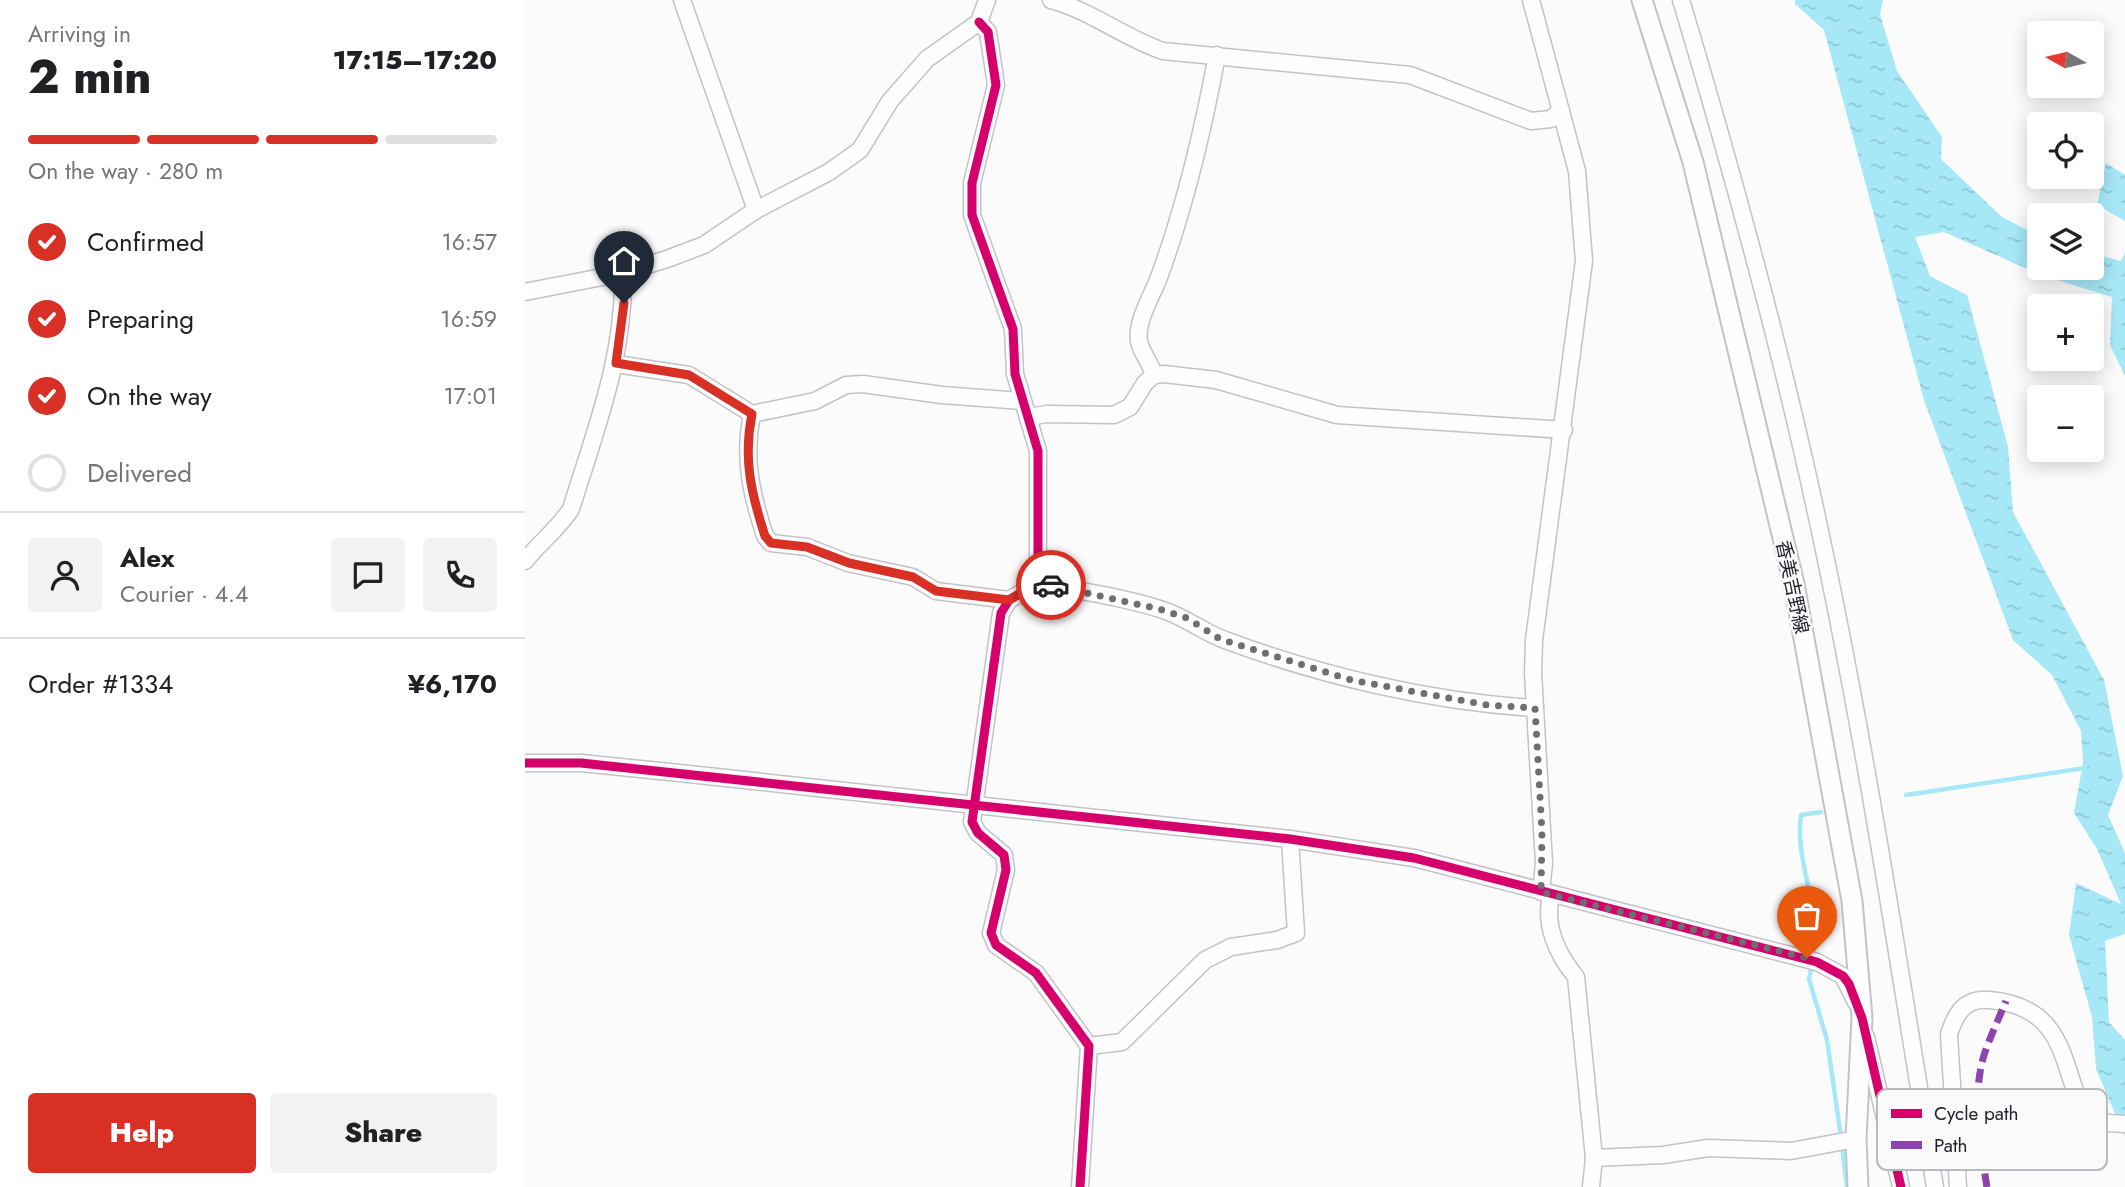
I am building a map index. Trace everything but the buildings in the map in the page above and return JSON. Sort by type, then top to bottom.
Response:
[{"type":"main road","name":"香美吉野線","points":[[1642,0],[1693,162],[1794,584],[1852,901],[1862,1018],[1846,1141],[1858,1187]]},
{"type":"street","points":[[682,0],[756,211]]},
{"type":"street","points":[[525,292],[623,273],[703,244],[756,211],[829,172],[860,150],[890,101],[927,59],[979,22],[987,0]]},
{"type":"street","points":[[1051,0],[1115,26],[1135,41],[1163,51],[1410,75],[1531,121],[1551,119],[1561,110]]},
{"type":"street","points":[[1531,0],[1577,171],[1584,261],[1564,430],[1534,640],[1535,708],[1546,893],[1552,936],[1566,964],[1577,977],[1594,1158],[1591,1187]]},
{"type":"street","points":[[1681,0],[1727,154],[1815,507],[1873,809],[1919,1089]]},
{"type":"street","points":[[979,22],[988,32],[996,85],[972,183],[972,215],[1013,329],[1015,374],[1038,452],[1038,583]]},
{"type":"street","points":[[1154,375],[1150,361],[1139,343],[1140,327],[1172,242],[1192,170],[1217,55]]},
{"type":"street","points":[[525,561],[539,544],[558,528],[571,509],[616,363],[624,303],[623,273]]},
{"type":"street","points":[[616,363],[689,375],[752,414],[815,401],[846,385],[863,384],[942,396],[1021,401]]},
{"type":"street","points":[[1029,418],[1047,414],[1114,415],[1130,407],[1145,383],[1154,375],[1216,380],[1336,415],[1564,430]]},
{"type":"street","points":[[752,414],[746,443],[748,481],[765,536],[771,543],[807,547],[849,563],[913,577],[936,591],[1009,600]]},
{"type":"street","points":[[1080,1187],[1089,1046],[1036,974],[996,945],[991,933],[1006,870],[1004,855],[978,833],[971,822],[1001,613],[1009,600],[1038,583],[1159,609],[1187,618],[1220,639],[1351,680],[1487,705],[1535,708]]},
{"type":"street","points":[[525,763],[581,762],[1290,839],[1414,858],[1812,960],[1843,976],[1849,984],[1862,1018],[1878,1089]]},
{"type":"street","points":[[1089,1046],[1122,1042],[1205,960],[1231,947],[1277,940],[1296,933],[1290,839]]},
{"type":"street","points":[[1952,1089],[1949,1034],[1955,1016],[1963,1005],[1983,999],[2013,1002],[2033,1012],[2050,1029],[2063,1049],[2076,1089]]},
{"type":"street","points":[[1594,1158],[1709,1148],[1791,1151],[1846,1141]]},
{"type":"water","points":[[1795,0],[1883,0],[1880,14],[1897,71],[1942,137],[1941,159],[2002,217],[2027,230],[2027,269],[1944,232],[1915,237],[1930,276],[1967,295],[2008,447],[2013,512],[2104,680],[2123,776],[2108,815],[2125,853],[2125,934],[2105,941],[2109,1022],[2125,1040],[2125,1137],[2107,1089],[2105,1089],[2096,1069],[2092,1017],[2069,935],[2076,883],[2121,904],[2097,849],[2074,813],[2083,763],[2081,731],[2052,675],[2013,640],[1924,400],[1824,30],[1795,4]]},
{"type":"water","points":[[2106,163],[2125,175],[2125,221],[2104,209],[2104,203],[2097,203],[2100,189],[2104,189]]},
{"type":"water","points":[[2125,252],[2125,376],[2110,345],[2112,297],[2057,280],[2104,280],[2104,256],[2121,261]]},
{"type":"waterway","points":[[1906,795],[2085,768]]},
{"type":"waterway","points":[[1813,956],[1814,921],[1800,833],[1801,815],[1821,812]]},
{"type":"waterway","points":[[1812,965],[1809,979],[1827,1040],[1841,1137]]},
{"type":"waterway","points":[[1842,1146],[1847,1187]]},
{"type":"marked path","points":[[1978,1089],[1985,1052],[2006,1001]]},
{"type":"marked path","points":[[1984,1170],[1987,1187]]},
{"type":"cycle path","points":[[979,22],[988,32],[996,85],[972,183],[972,215],[1013,329],[1015,374],[1038,451],[1038,583],[1009,600],[1001,613],[972,822],[978,833],[1004,855],[1006,870],[991,933],[996,945],[1036,973],[1089,1046],[1080,1187]]},
{"type":"cycle path","points":[[525,763],[581,763],[1290,839],[1414,858],[1817,962],[1843,976],[1849,984],[1862,1018],[1878,1089]]},
{"type":"cycle path","points":[[1897,1170],[1901,1187]]},
{"type":"way so far","points":[[1051,585],[1159,609],[1187,618],[1220,639],[1351,680],[1487,705],[1535,708],[1542,832],[1541,892],[1807,958]]},
{"type":"route","points":[[624,303],[616,363],[689,375],[752,414],[746,443],[748,481],[765,536],[771,543],[807,547],[849,563],[913,577],[936,591],[1009,600],[1038,583],[1051,585]]}]
